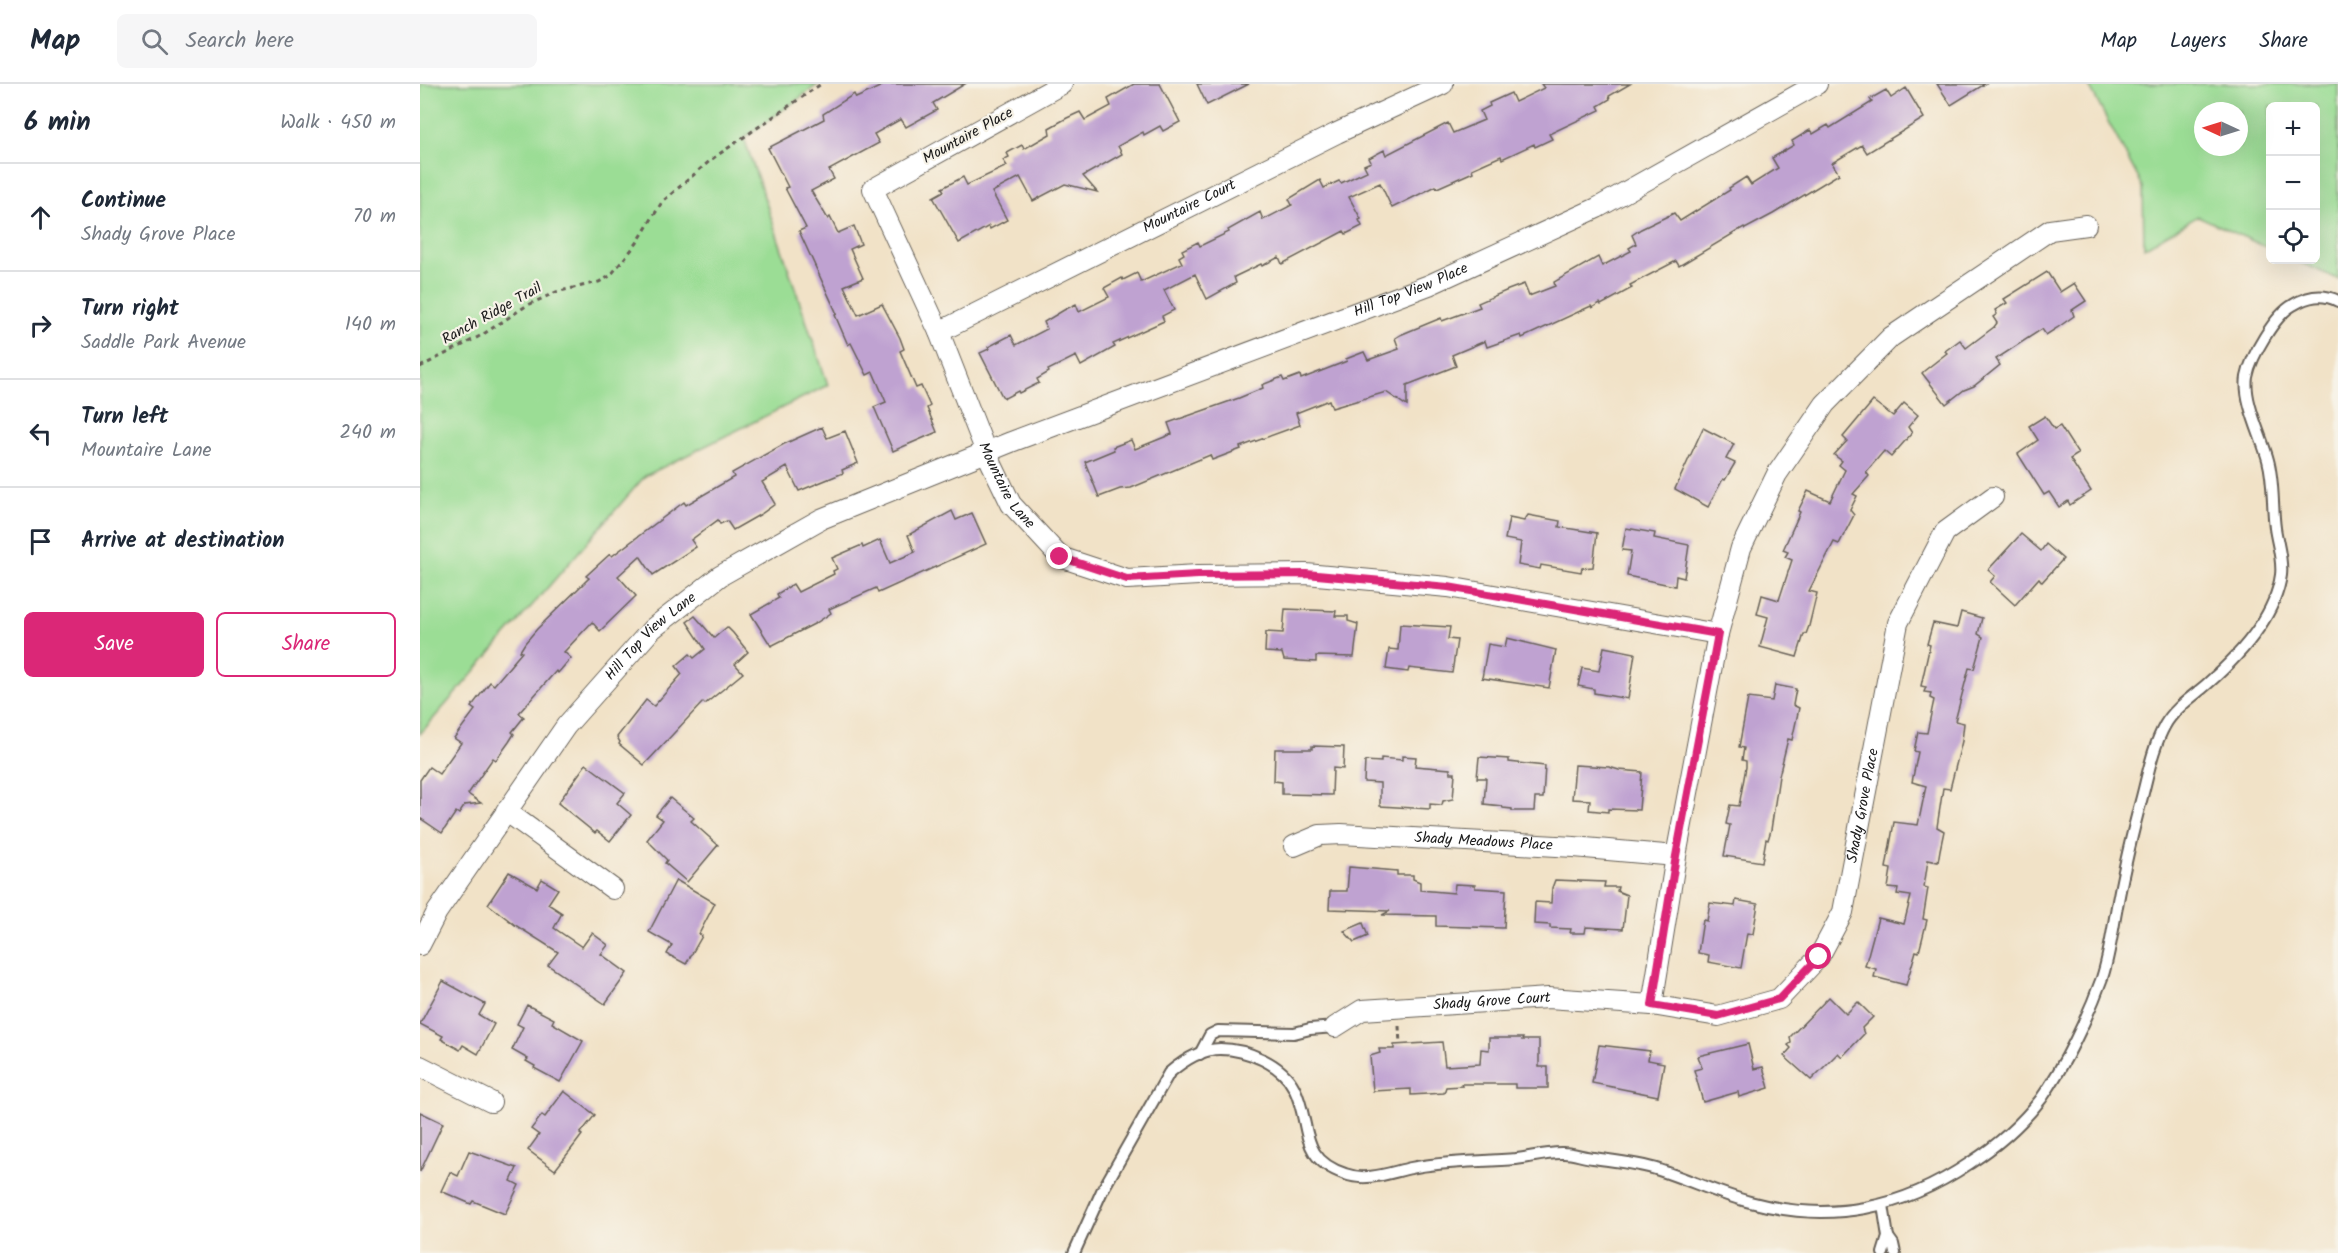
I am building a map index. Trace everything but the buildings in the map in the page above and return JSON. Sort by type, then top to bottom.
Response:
[{"type":"street","name":"Mountaire Place","points":[[873,189],[1062,84]]},
{"type":"street","name":"Mountaire Court","points":[[939,332],[1337,134],[1443,84]]},
{"type":"street","name":"Hill Top View Place","points":[[986,452],[1429,285],[1597,208],[1817,84]]},
{"type":"street","name":"Mountaire Lane","points":[[873,189],[939,332],[986,452],[1011,504],[1060,557],[1127,579],[1198,575],[1306,574],[1448,587],[1718,634]]},
{"type":"street","points":[[1652,1005],[1676,856],[1718,634],[1742,548],[1777,474],[1825,404],[1891,337],[2050,230],[2085,225]]},
{"type":"street","name":"Hill Top View Lane","points":[[420,945],[437,912],[566,726],[652,629],[720,576],[821,519],[986,452]]},
{"type":"street","name":"Shady Grove Place","points":[[1652,1005],[1718,1016],[1779,999],[1819,957],[1843,912],[1898,623],[1945,532],[1993,497]]},
{"type":"street","points":[[506,811],[613,889]]},
{"type":"street","name":"Shady Meadows Place","points":[[1294,846],[1320,835],[1341,834],[1574,847],[1676,856]]},
{"type":"street","name":"Shady Grove Court","points":[[1335,1028],[1362,1010],[1548,998],[1652,1005]]},
{"type":"street","points":[[420,1066],[491,1102]]},
{"type":"lane","points":[[1074,1253],[1102,1191],[1169,1073],[1182,1062],[1219,1049],[1263,1060],[1279,1070],[1293,1086],[1312,1150],[1320,1162],[1350,1177],[1367,1178],[1412,1168],[1539,1157],[1561,1152],[1656,1168],[1745,1201],[1777,1209],[1805,1212],[1848,1211],[1910,1197],[1950,1177],[2014,1131],[2043,1096],[2087,1016],[2103,974],[2127,852],[2154,752],[2165,724],[2241,651],[2274,600],[2281,576],[2270,465],[2247,394],[2247,377],[2258,351],[2284,310],[2304,298],[2326,295],[2338,301]]},
{"type":"lane","points":[[1200,1054],[1210,1035],[1218,1031],[1294,1034],[1310,1029],[1335,1028]]},
{"type":"lane","points":[[1883,1204],[1888,1237],[1883,1253]]},
{"type":"lane","points":[[1888,1237],[1895,1253]]},
{"type":"path","name":"Ranch Ridge Trail","points":[[420,367],[482,335],[526,306],[556,292],[599,282],[610,276],[637,243],[662,202],[712,159],[821,84]]},
{"type":"path","points":[[1399,1024],[1400,1045]]},
{"type":"green space","points":[[420,84],[819,84],[744,138],[828,385],[645,476],[420,734]]},
{"type":"green space","points":[[2088,84],[2338,84],[2338,279],[2303,264],[2320,264],[2320,102],[2266,102],[2266,247],[2198,216],[2144,248],[2143,187]]},
{"type":"route","points":[[1060,557],[1127,579],[1198,575],[1306,574],[1448,587],[1718,634],[1676,856],[1652,1005],[1718,1016],[1779,999],[1819,957]]}]
